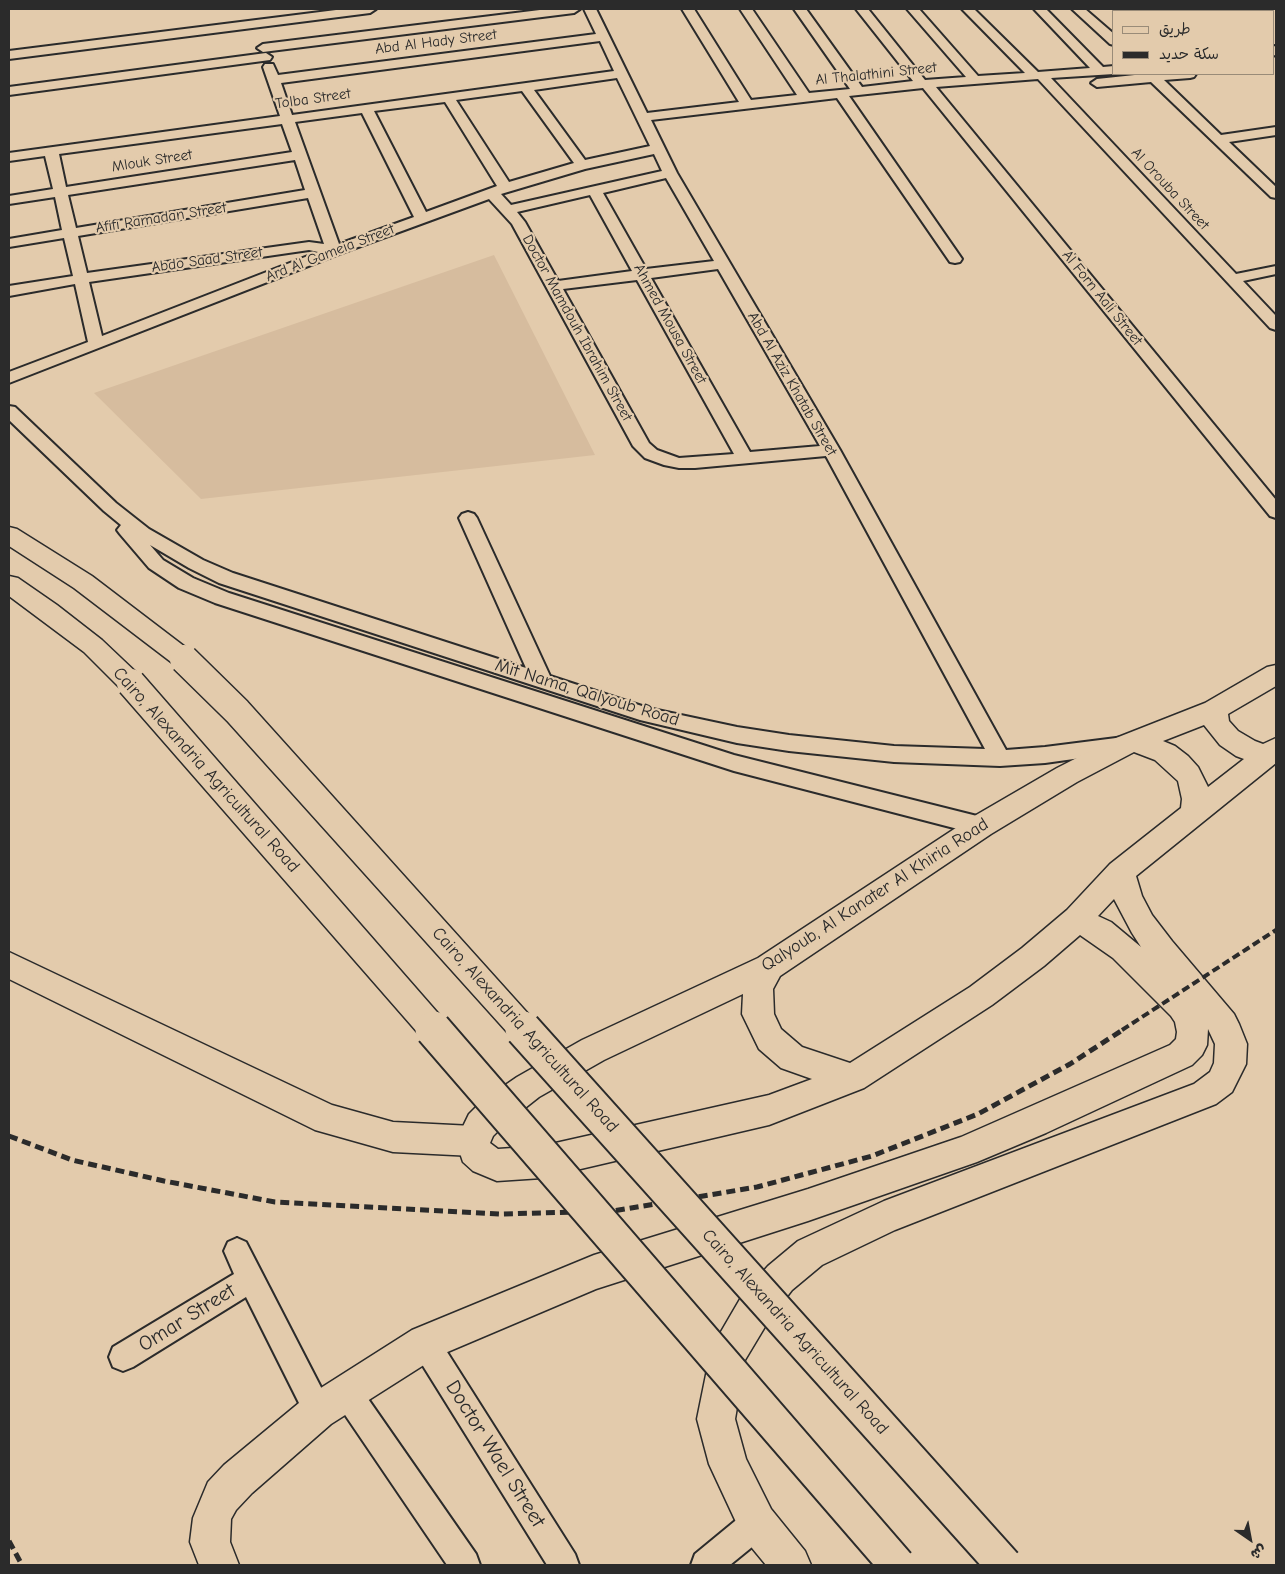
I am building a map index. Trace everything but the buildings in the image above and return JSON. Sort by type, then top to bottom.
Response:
[{"type":"main road","name":"Cairo, Alexandria Agricultural Road","points":[[9,535],[83,582],[184,659],[237,711],[1004,1565]]},
{"type":"main road","name":"Cairo, Alexandria Agricultural Road","points":[[9,584],[93,646],[131,683],[239,805],[897,1565]]},
{"type":"main road","name":"Qalyoub, Al Kanater Al Khiria Road","points":[[473,1141],[481,1125],[494,1112],[528,1086],[594,1050],[770,967],[981,826],[1067,776],[1129,744],[1214,710],[1276,674]]},
{"type":"main road","points":[[1214,710],[1218,724],[1229,738],[1246,749],[1272,751]]},
{"type":"main road","points":[[1129,744],[1149,746],[1178,762],[1188,774],[1194,786],[1196,799],[1194,812]]},
{"type":"main road","points":[[9,965],[327,1119],[393,1137],[473,1141],[475,1151],[484,1160],[498,1165],[542,1162],[769,1110],[853,1078],[981,996],[1033,956],[1077,919],[1120,872],[1272,751]]},
{"type":"main road","points":[[790,1565],[757,1523],[728,1464],[716,1419],[728,1355],[756,1307],[780,1278],[810,1253],[884,1218],[1205,1094],[1221,1082],[1230,1064],[1230,1044],[1223,1024],[1160,950],[1142,924],[1128,898],[1120,872]]},
{"type":"main road","points":[[219,1565],[210,1542],[212,1518],[222,1496],[238,1479],[318,1412],[425,1344],[594,1272],[808,1205],[965,1151],[1034,1122],[1181,1055],[1191,1045],[1193,1032],[1190,1018],[1182,1006],[1124,949],[1077,919]]},
{"type":"main road","points":[[770,967],[758,989],[758,1014],[770,1039],[792,1058],[853,1078]]},
{"type":"main road","points":[[1191,1045],[1230,1064]]},
{"type":"street","points":[[250,9],[273,80],[334,251]]},
{"type":"street","points":[[9,55],[370,9]]},
{"type":"street","points":[[9,91],[517,13],[574,9]]},
{"type":"street","name":"Abd Al Aziz Khatab Street","points":[[590,9],[670,173],[831,450],[1000,758]]},
{"type":"street","points":[[688,9],[747,105]]},
{"type":"street","points":[[746,9],[806,98]]},
{"type":"street","points":[[800,9],[859,92]]},
{"type":"street","name":"Al Forn Aali Street","points":[[862,9],[1276,512]]},
{"type":"street","points":[[913,9],[975,80]]},
{"type":"street","name":"Al Orouba Street","points":[[968,9],[1052,87],[1276,325]]},
{"type":"street","points":[[1040,9],[1107,71]]},
{"type":"street","points":[[1078,9],[1112,39]]},
{"type":"street","points":[[440,26],[453,56]]},
{"type":"street","name":"Abd Al Hady Street","points":[[273,80],[604,37]]},
{"type":"street","name":"Al Thalathini Street","points":[[643,117],[924,84],[1107,71]]},
{"type":"street","name":"Tolba Street","points":[[9,157],[621,74]]},
{"type":"street","points":[[1052,87],[1171,75]]},
{"type":"street","points":[[1152,76],[1276,194]]},
{"type":"street","points":[[525,87],[582,165]]},
{"type":"street","points":[[841,94],[955,259]]},
{"type":"street","name":"Doctor Mamdouh Ibrahim Street","points":[[448,97],[508,210],[518,222],[642,446],[651,454],[664,460],[679,463],[745,458]]},
{"type":"street","points":[[366,108],[422,218]]},
{"type":"street","points":[[1219,139],[1276,131]]},
{"type":"street","name":"Ard Al Gameia Street","points":[[9,378],[334,251],[498,190],[582,165],[657,149]]},
{"type":"street","points":[[51,151],[59,192],[96,344]]},
{"type":"street","name":"Mlouk Street","points":[[9,200],[301,155]]},
{"type":"street","points":[[508,210],[670,173]]},
{"type":"street","name":"Ahmed Mousa Street","points":[[594,190],[745,458]]},
{"type":"street","name":"Afifi Ramadan Street","points":[[9,242],[314,194]]},
{"type":"street","name":"Abdo Saad Street","points":[[9,291],[80,278],[295,248],[323,248],[334,251]]},
{"type":"street","points":[[554,286],[723,264]]},
{"type":"street","points":[[1232,279],[1276,270]]},
{"type":"street","name":"Mit Nama, Qalyoub Road","points":[[9,411],[110,508],[168,549],[226,578],[647,715],[737,735],[815,746],[894,754],[1000,758],[1046,755],[1129,744]]},
{"type":"street","points":[[745,458],[831,450]]},
{"type":"street","name":"Mit Nama, Qalyoub Road","points":[[110,508],[134,542],[156,564],[186,583],[222,598],[734,763],[981,826]]},
{"type":"street","points":[[468,518],[542,681]]},
{"type":"street","points":[[237,1250],[318,1412]]},
{"type":"street","name":"Omar Street","points":[[123,1357],[251,1279]]},
{"type":"street","name":"Doctor Wael Street","points":[[425,1344],[564,1565]]},
{"type":"street","points":[[347,1393],[465,1565]]},
{"type":"street","points":[[706,1565],[757,1523]]},
{"type":"shaded area","points":[[494,255],[595,455],[201,499],[94,393]]},
{"type":"railway","points":[[1122,1030],[1276,930]]},
{"type":"railway","points":[[9,1136],[72,1160],[164,1181],[275,1202],[500,1214],[613,1211],[757,1187],[872,1156],[978,1114],[1070,1064],[1124,1029]]},
{"type":"railway","points":[[9,1541],[22,1565]]}]
